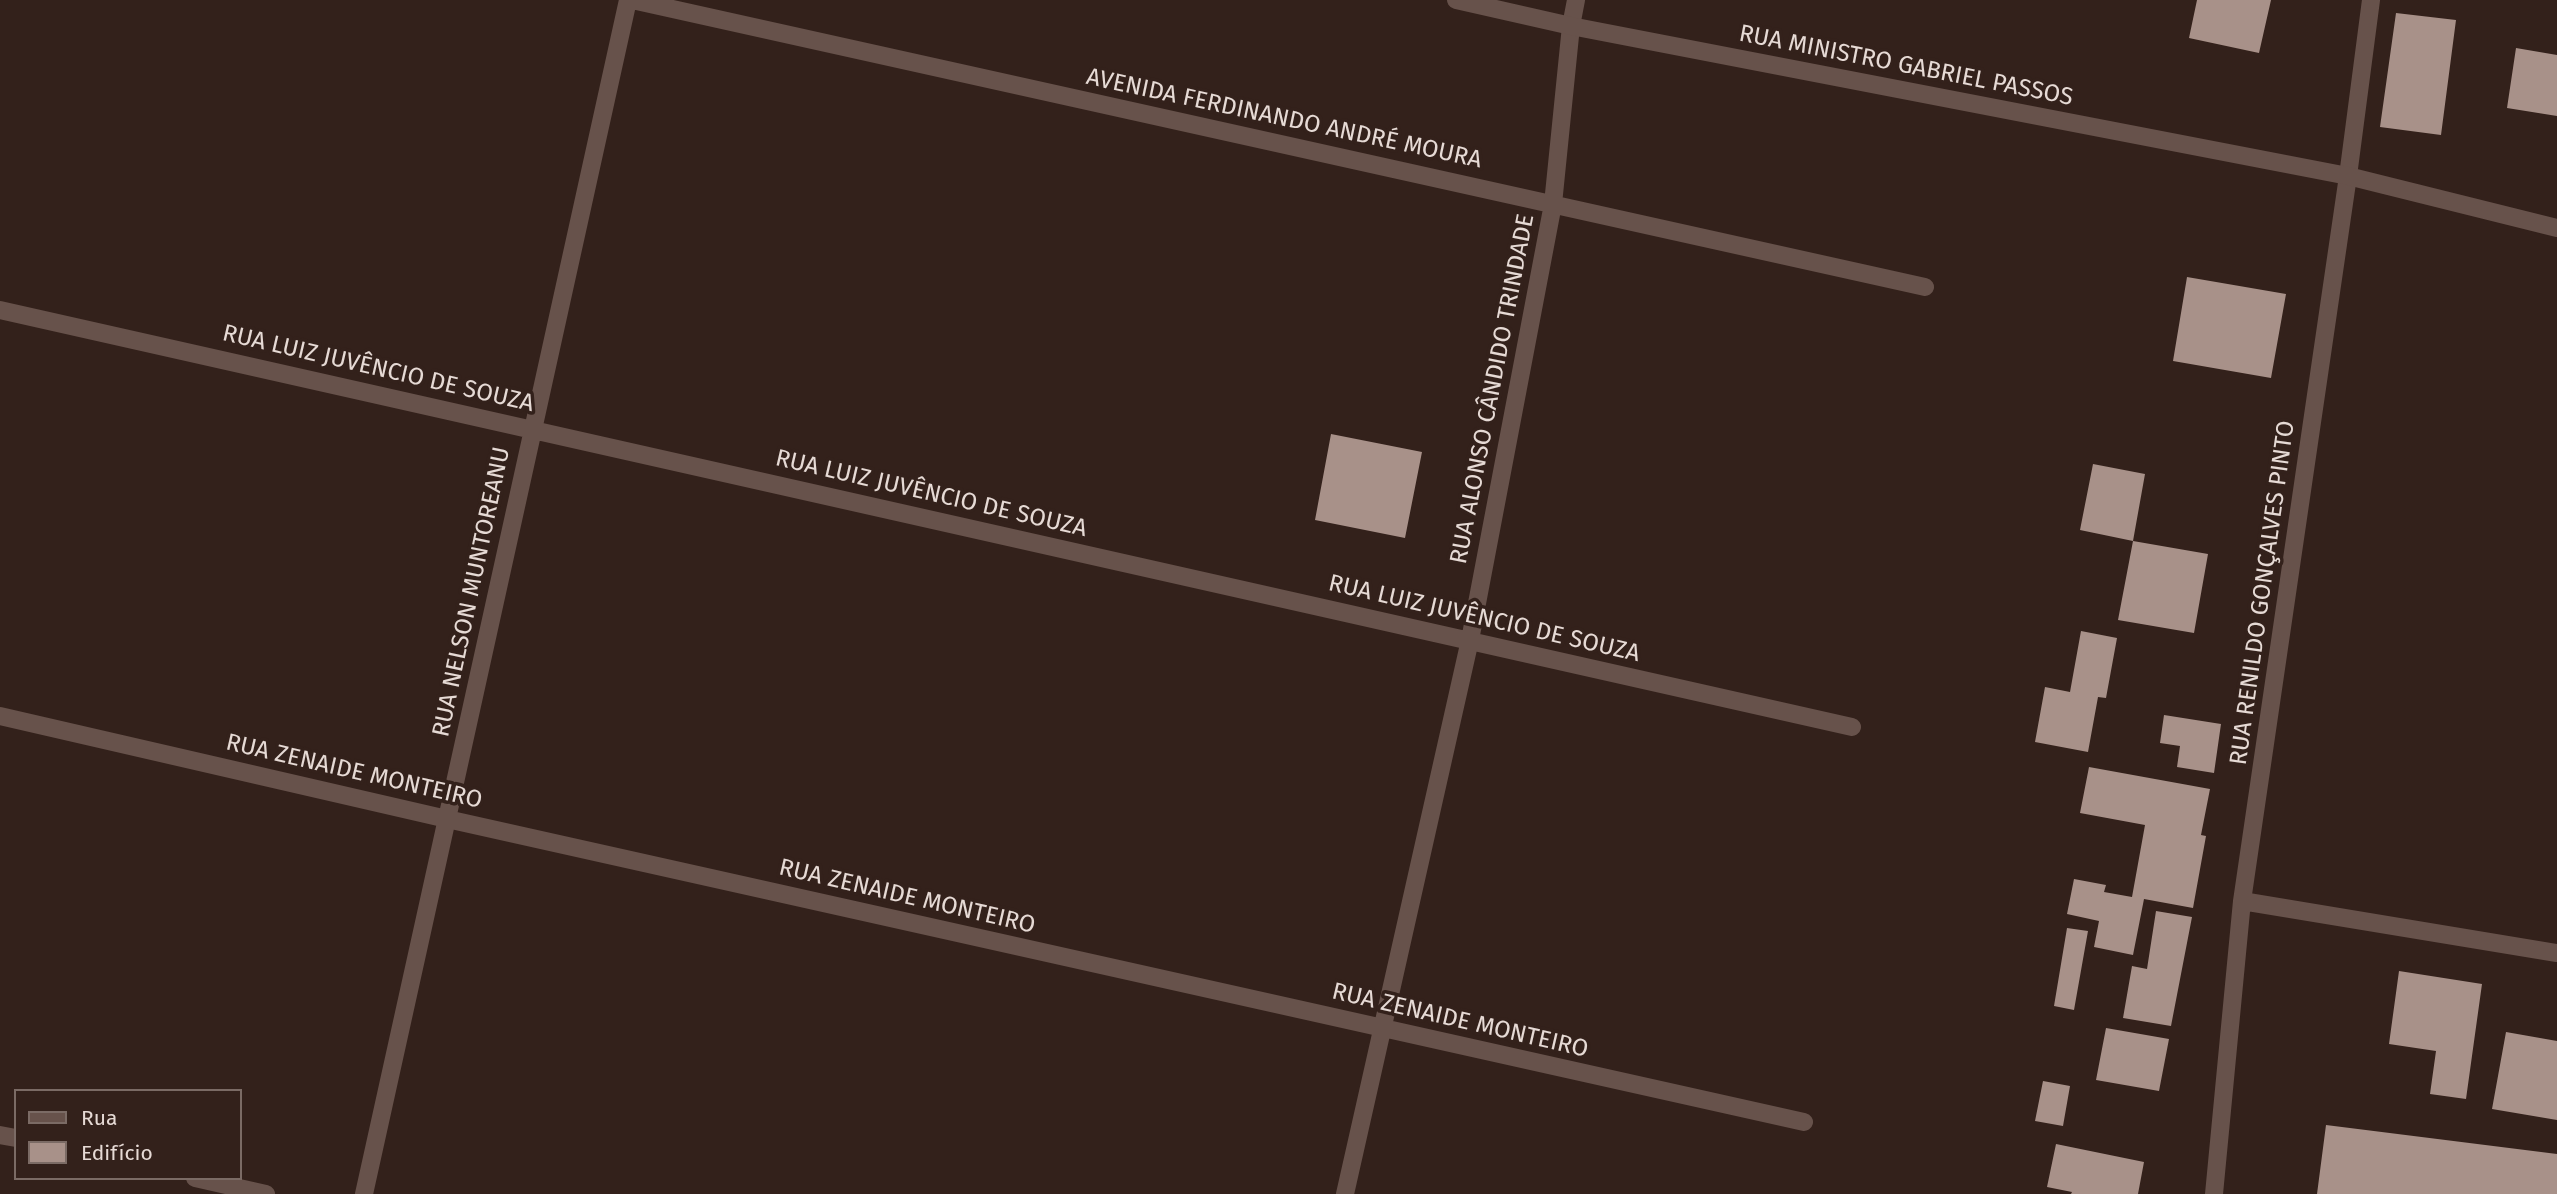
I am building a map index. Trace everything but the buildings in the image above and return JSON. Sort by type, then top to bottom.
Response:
[{"type":"street","name":"AVENIDA FERDINANDO ANDRÉ MOURA","points":[[630,0],[1925,287]]},
{"type":"street","name":"RUA NELSON MUNTOREANU","points":[[364,1194],[630,0]]},
{"type":"street","name":"RUA MINISTRO GABRIEL PASSOS","points":[[1456,0],[1571,26],[2348,176],[2557,228]]},
{"type":"street","name":"RUA ALONSO CÂNDIDO TRINDADE","points":[[1345,1194],[1470,640],[1553,204],[1576,0]]},
{"type":"street","name":"RUA RENILDO GONÇALVES PINTO","points":[[2214,1194],[2242,901],[2348,176],[2371,0]]},
{"type":"street","name":"RUA LUIZ JUVÊNCIO DE SOUZA","points":[[0,310],[1852,727]]},
{"type":"street","name":"RUA ZENAIDE MONTEIRO","points":[[0,716],[447,819],[1804,1122]]},
{"type":"street","points":[[2242,901],[2557,953]]},
{"type":"street","points":[[204,1180],[266,1194]]}]
